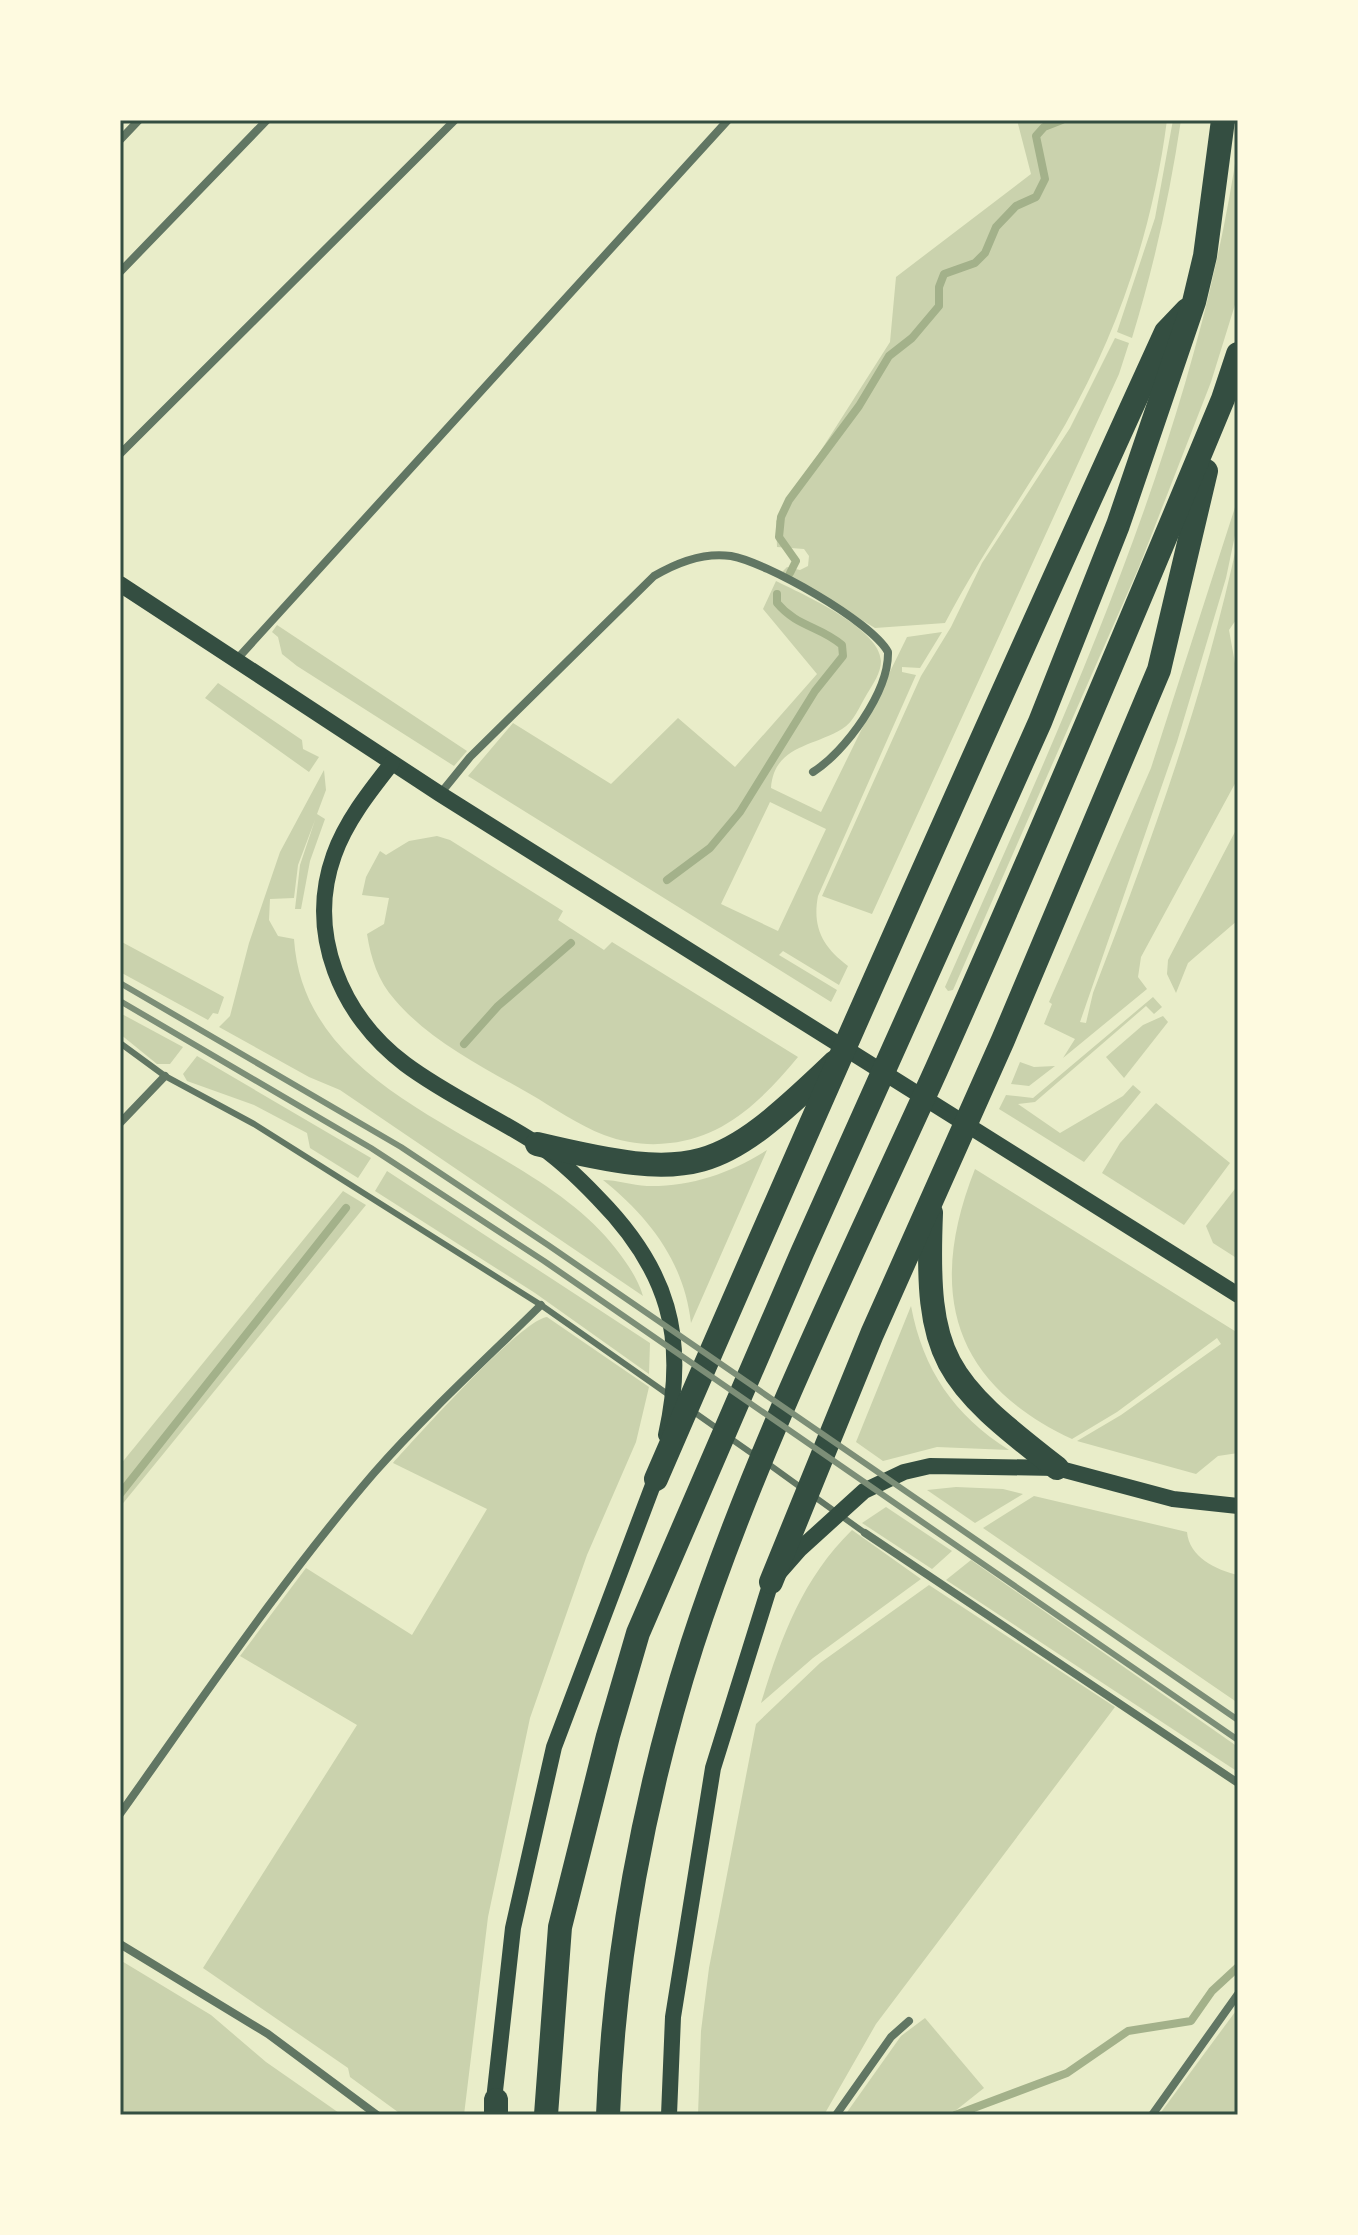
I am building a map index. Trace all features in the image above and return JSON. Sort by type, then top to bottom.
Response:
[{"type":"highway","points":[[546,2115],[560,1927],[608,1736],[638,1633],[802,1253],[1046,708],[1118,525],[1194,302],[1205,256],[1223,120]]},
{"type":"highway","points":[[656,1479],[780,1191],[846,1052],[1166,332],[1194,302]]},
{"type":"highway","points":[[608,2115],[620,1965],[659,1769],[691,1648],[785,1410],[1063,784],[1223,399],[1238,354]]},
{"type":"highway","points":[[771,1582],[932,1196],[1003,1040],[1159,670],[1223,399]]},
{"type":"highway","points":[[537,1144],[619,1164],[653,1167],[686,1165],[724,1154],[752,1138],[846,1052]]},
{"type":"highway","points":[[932,1196],[929,1294],[943,1352],[954,1375],[986,1412],[1057,1468]]},
{"type":"main road","points":[[120,584],[238,658],[440,794],[1238,1295]]},
{"type":"main road","points":[[392,763],[355,813],[329,871],[326,937],[336,978],[361,1023],[384,1046],[431,1083],[537,1144],[581,1180],[629,1230],[660,1281],[674,1338],[676,1373],[656,1479],[554,1747],[513,1928],[494,2110]]},
{"type":"main road","points":[[669,2115],[673,2017],[713,1768],[771,1582],[847,1503],[882,1481],[904,1472],[955,1464],[1057,1468],[1173,1499],[1238,1506]]},
{"type":"street","points":[[120,140],[139,120]]},
{"type":"street","points":[[120,272],[267,120]]},
{"type":"street","points":[[120,454],[455,120]]},
{"type":"street","points":[[238,658],[728,120]]},
{"type":"street","points":[[440,794],[470,757],[654,576],[672,565],[713,555],[732,556],[811,593],[872,631],[888,652],[883,678],[855,733],[827,763],[813,772]]},
{"type":"street","points":[[120,1123],[165,1076]]},
{"type":"street","points":[[120,1814],[259,1622],[374,1474],[425,1418],[541,1305]]},
{"type":"street","points":[[865,1533],[1238,1783]]},
{"type":"street","points":[[120,1944],[268,2034],[377,2115]]},
{"type":"street","points":[[1152,2115],[1238,1994]]},
{"type":"street","points":[[836,2115],[891,2037],[909,2021]]},
{"type":"lane","points":[[120,1043],[165,1076],[254,1124],[541,1305],[865,1533]]},
{"type":"green space","points":[[1017,120],[1167,120],[1143,239],[1117,315],[1084,389],[945,623],[875,628],[782,572],[787,567],[800,570],[808,566],[809,556],[804,549],[777,547],[776,521],[890,342],[896,277],[1031,174]]},
{"type":"green space","points":[[1173,120],[1181,120],[1172,175],[1132,338],[1117,332],[1155,218]]},
{"type":"green space","points":[[1238,144],[1238,295],[1211,382],[1139,567],[953,990],[948,991],[945,987],[1079,679],[1158,470],[1191,363],[1218,254]]},
{"type":"green space","points":[[1115,338],[1129,343],[1119,374],[872,914],[822,896],[921,676],[951,627],[982,563],[1070,428]]},
{"type":"green space","points":[[1238,498],[1238,521],[1226,578],[1177,742],[1080,1022],[1086,1023],[1093,993],[1193,712],[1238,539],[1238,617],[1229,630],[1238,680],[1238,778],[1141,957],[1138,977],[1147,989],[1063,1058],[1075,1039],[1044,1024],[1052,1004],[1049,1002],[1151,768]]},
{"type":"green space","points":[[776,581],[820,603],[854,625],[868,636],[881,661],[876,678],[850,722],[787,756],[774,774],[771,788],[821,812],[907,637],[942,632],[920,668],[902,667],[902,672],[916,675],[818,896],[817,918],[821,936],[832,952],[848,966],[839,985],[783,951],[779,955],[837,990],[831,1002],[468,776],[513,723],[611,784],[678,718],[735,767],[817,674],[763,609]],"holes":[[[770,802],[826,829],[778,931],[721,904]]]},
{"type":"green space","points":[[277,625],[467,751],[454,766],[297,666],[282,654],[278,637],[272,632]]},
{"type":"green space","points":[[218,683],[302,740],[303,749],[319,757],[309,772],[205,698]]},
{"type":"green space","points":[[324,770],[326,790],[317,814],[325,819],[310,861],[301,909],[295,909],[300,865],[315,820],[298,865],[294,898],[270,899],[269,920],[278,936],[294,939],[307,996],[337,1042],[378,1081],[531,1176],[578,1210],[620,1254],[643,1296],[340,1090],[309,1077],[219,1027],[230,1016],[249,943],[280,852]]},
{"type":"green space","points":[[1238,826],[1238,920],[1188,963],[1176,993],[1167,974],[1168,960]]},
{"type":"green space","points":[[437,836],[450,840],[563,911],[558,920],[604,950],[612,942],[798,1057],[757,1101],[726,1124],[690,1139],[654,1144],[620,1140],[594,1131],[458,1053],[409,1015],[384,985],[373,961],[367,934],[384,924],[389,898],[362,895],[366,877],[380,851],[386,855],[409,841]]},
{"type":"green space","points":[[120,941],[224,997],[218,1014],[213,1013],[208,1020],[120,972]]},
{"type":"green space","points":[[1153,997],[1162,1007],[1154,1014],[1146,1006],[1035,1102],[1018,1104],[1060,1133],[1123,1096],[1133,1085],[1141,1092],[1084,1162],[999,1109],[1006,1095],[1033,1098]]},
{"type":"green space","points":[[120,1013],[183,1047],[170,1064],[157,1064],[120,1034]]},
{"type":"green space","points":[[1163,1016],[1168,1022],[1124,1078],[1106,1057],[1143,1025]]},
{"type":"green space","points":[[197,1056],[371,1158],[358,1178],[310,1148],[307,1133],[254,1105],[187,1081],[183,1074]]},
{"type":"green space","points":[[1020,1062],[1034,1067],[1055,1066],[1029,1086],[1011,1084]]},
{"type":"green space","points":[[1156,1103],[1230,1163],[1184,1225],[1102,1173],[1120,1143]]},
{"type":"green space","points":[[767,1150],[691,1323],[681,1280],[662,1243],[636,1210],[603,1180],[647,1186],[679,1184],[725,1172]]},
{"type":"green space","points":[[975,1169],[1238,1333],[1238,1453],[1218,1456],[1196,1474],[1077,1441],[1121,1415],[1221,1344],[1217,1338],[1117,1412],[1072,1439],[1031,1416],[999,1390],[975,1361],[960,1328],[953,1293],[953,1254],[960,1213]]},
{"type":"green space","points":[[387,1171],[650,1343],[649,1374],[535,1293],[375,1191]]},
{"type":"green space","points":[[1238,1185],[1238,1259],[1213,1243],[1206,1226]]},
{"type":"green space","points":[[343,1191],[366,1205],[120,1507],[120,1465]]},
{"type":"green space","points":[[911,1306],[924,1351],[944,1389],[972,1422],[1009,1450],[937,1447],[883,1461],[856,1442]]},
{"type":"green space","points":[[547,1317],[649,1387],[636,1442],[587,1555],[530,1718],[488,1917],[464,2115],[402,2115],[350,2077],[348,2068],[203,1968],[357,1725],[240,1656],[306,1568],[412,1635],[487,1509],[393,1463],[493,1358],[534,1323]]},
{"type":"green space","points":[[956,1487],[1003,1489],[1023,1494],[975,1523],[927,1490]]},
{"type":"green space","points":[[1034,1496],[1187,1532],[1193,1549],[1205,1561],[1238,1575],[1238,1703],[983,1528]]},
{"type":"green space","points":[[886,1507],[952,1551],[932,1569],[862,1523]]},
{"type":"green space","points":[[852,1530],[921,1579],[813,1658],[761,1703],[795,1610],[820,1569]]},
{"type":"green space","points":[[971,1560],[1238,1747],[1238,1772],[946,1580]]},
{"type":"green space","points":[[929,1585],[1115,1707],[876,2024],[824,2115],[698,2115],[701,2031],[709,1968],[756,1724],[820,1663]]},
{"type":"green space","points":[[120,1960],[211,2015],[266,2062],[342,2115],[120,2115]]},
{"type":"green space","points":[[1238,2008],[1238,2115],[1159,2115]]},
{"type":"green space","points":[[925,2018],[984,2088],[950,2115],[845,2115],[901,2036]]},
{"type":"waterway","points":[[790,573],[796,561],[779,537],[781,517],[789,500],[859,406],[889,356],[912,338],[939,306],[939,287],[944,274],[975,263],[985,253],[996,227],[1016,206],[1036,197],[1045,179],[1036,136],[1044,127],[1062,120]]},
{"type":"waterway","points":[[667,880],[710,848],[740,812],[815,691],[843,656],[842,645],[785,611],[777,603],[777,594]]},
{"type":"waterway","points":[[464,1044],[498,1006],[571,943]]},
{"type":"waterway","points":[[120,1494],[346,1208]]},
{"type":"waterway","points":[[955,2115],[1067,2073],[1128,2031],[1191,2021],[1212,1991],[1238,1967]]},
{"type":"railway","points":[[120,983],[401,1147],[1238,1720]]},
{"type":"railway","points":[[120,1001],[371,1148],[544,1261],[1238,1740]]}]
